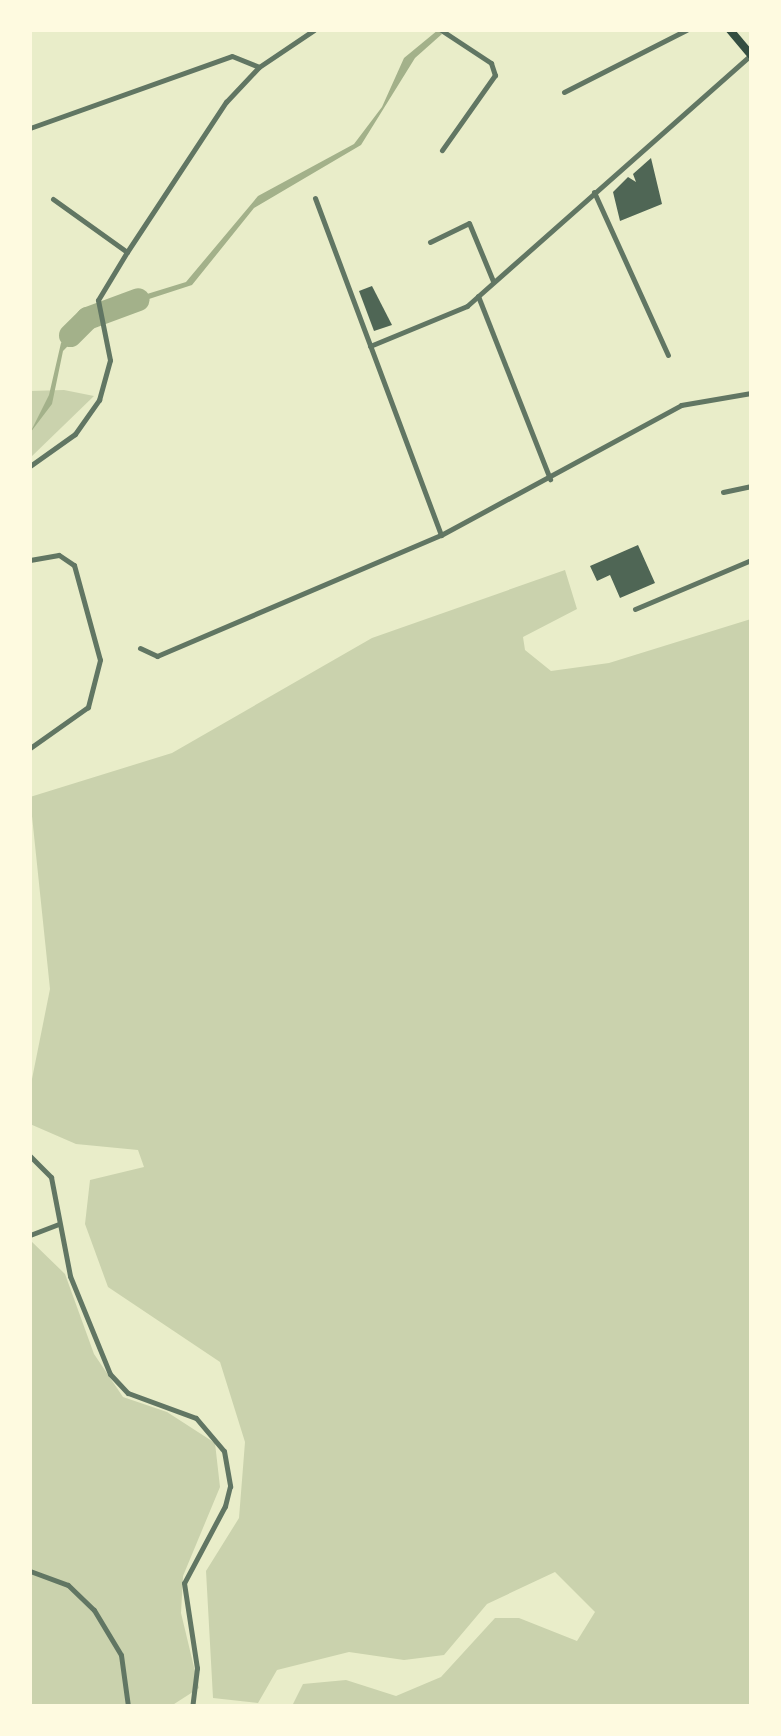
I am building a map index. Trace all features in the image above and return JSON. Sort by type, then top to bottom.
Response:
[{"type":"main road","points":[[730,30],[751,55]]},
{"type":"street","points":[[30,466],[75,434],[99,400],[110,360],[98,300],[127,252],[226,102],[259,67],[314,30]]},
{"type":"street","points":[[442,30],[491,63],[495,75],[442,150]]},
{"type":"street","points":[[564,92],[685,30]]},
{"type":"street","points":[[370,346],[444,321],[478,296],[751,55]]},
{"type":"street","points":[[30,128],[232,56],[259,67]]},
{"type":"street","points":[[594,192],[668,355]]},
{"type":"street","points":[[315,198],[441,535]]},
{"type":"street","points":[[53,199],[127,252]]},
{"type":"street","points":[[430,242],[469,223],[494,281]]},
{"type":"street","points":[[478,296],[550,479]]},
{"type":"street","points":[[141,648],[157,656],[441,535],[550,479],[681,405],[751,393]]},
{"type":"street","points":[[723,492],[751,486]]},
{"type":"street","points":[[30,560],[59,555],[74,565],[100,660],[88,707],[30,748]]},
{"type":"street","points":[[635,609],[751,560]]},
{"type":"street","points":[[30,1156],[51,1177],[58,1224],[83,1315],[110,1374],[128,1393],[195,1418],[220,1442],[228,1467],[225,1506],[184,1583],[197,1668],[192,1706]]},
{"type":"street","points":[[30,1235],[58,1224]]},
{"type":"street","points":[[30,1571],[68,1585],[94,1610],[121,1655],[128,1706]]},
{"type":"shaded area","points":[[438,30],[442,34],[415,58],[361,145],[254,208],[192,285],[109,312],[108,306],[186,282],[258,196],[354,144],[382,107],[404,58]]},
{"type":"shaded area","points":[[93,312],[94,319],[63,351],[52,404],[30,433],[49,395],[61,343]]},
{"type":"shaded area","points":[[64,390],[94,396],[30,458],[30,391]]},
{"type":"shaded area","points":[[565,570],[577,609],[523,637],[525,650],[551,671],[609,663],[751,619],[751,1706],[292,1706],[303,1684],[346,1680],[396,1696],[441,1677],[495,1618],[519,1618],[577,1641],[595,1612],[555,1572],[487,1604],[444,1655],[404,1660],[349,1652],[277,1670],[258,1703],[213,1698],[206,1571],[239,1518],[245,1442],[220,1362],[108,1287],[85,1224],[90,1180],[144,1167],[138,1150],[76,1144],[30,1124],[30,1089],[50,989],[30,797],[172,753],[372,638]]},
{"type":"shaded area","points":[[30,1240],[65,1274],[94,1354],[123,1397],[167,1412],[215,1443],[220,1487],[183,1576],[181,1613],[199,1688],[171,1706],[30,1706]]},
{"type":"building","points":[[651,158],[662,204],[620,221],[613,192],[628,177],[636,182],[633,174]]},
{"type":"building","points":[[372,286],[392,325],[374,331],[359,291]]},
{"type":"building","points":[[638,545],[655,583],[620,598],[610,575],[597,581],[590,566]]},
{"type":"waterway","points":[[70,335],[87,318],[138,299]]}]
